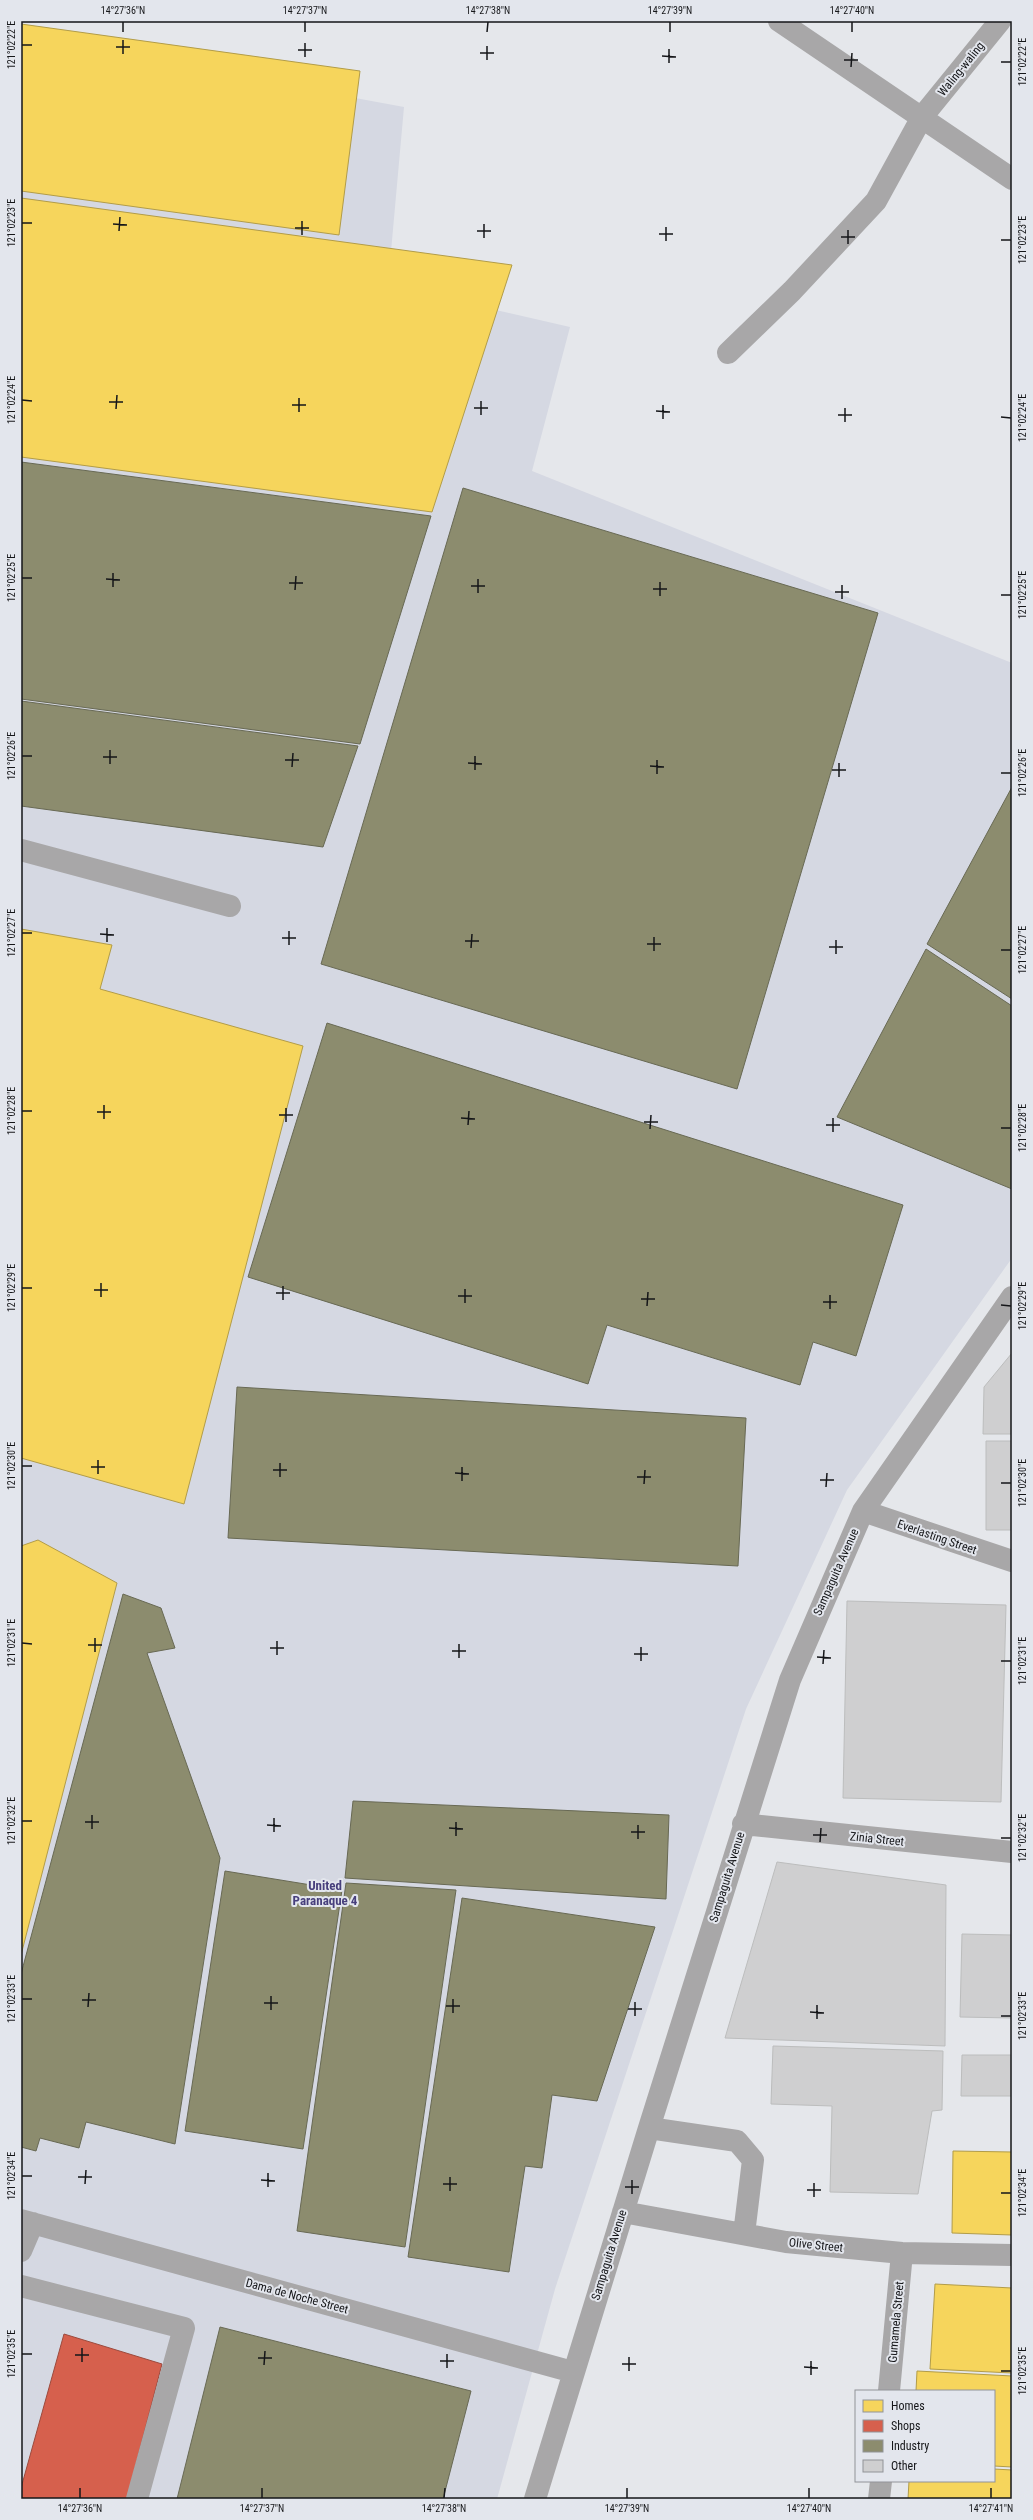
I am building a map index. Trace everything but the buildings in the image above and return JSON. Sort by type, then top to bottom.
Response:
[{"type":"street","points":[[779,21],[1012,179]]},
{"type":"street","name":"Waling-waling","points":[[728,353],[792,291],[876,201],[922,117],[1000,21]]},
{"type":"street","points":[[21,850],[230,906]]},
{"type":"street","name":"Sampaguita Avenue","points":[[535,2499],[743,1824],[790,1680],[863,1511],[1012,1297]]},
{"type":"street","name":"Everlasting Street","points":[[863,1511],[1012,1561]]},
{"type":"street","name":"Zinia Street","points":[[743,1824],[1012,1852]]},
{"type":"street","points":[[649,2128],[737,2142],[753,2160],[744,2234]]},
{"type":"street","name":"Olive Street","points":[[623,2212],[786,2242],[902,2253],[1012,2254]]},
{"type":"street","points":[[21,2251],[27,2221]]},
{"type":"street","name":"Dama de Noche Street","points":[[27,2221],[573,2372]]},
{"type":"street","name":"Gumamela Street","points":[[889,2390],[902,2253]]},
{"type":"street","points":[[21,2286],[184,2328],[137,2499]]},
{"type":"street","points":[[879,2499],[881,2482]]},
{"type":"shaded area","points":[[21,36],[404,107],[388,285],[570,327],[532,471],[1012,663],[1012,1258],[847,1490],[746,1709],[555,2289],[497,2499],[21,2499]]},
{"type":"district","name":"United Paranaque 4","points":[[325,1892]]}]
